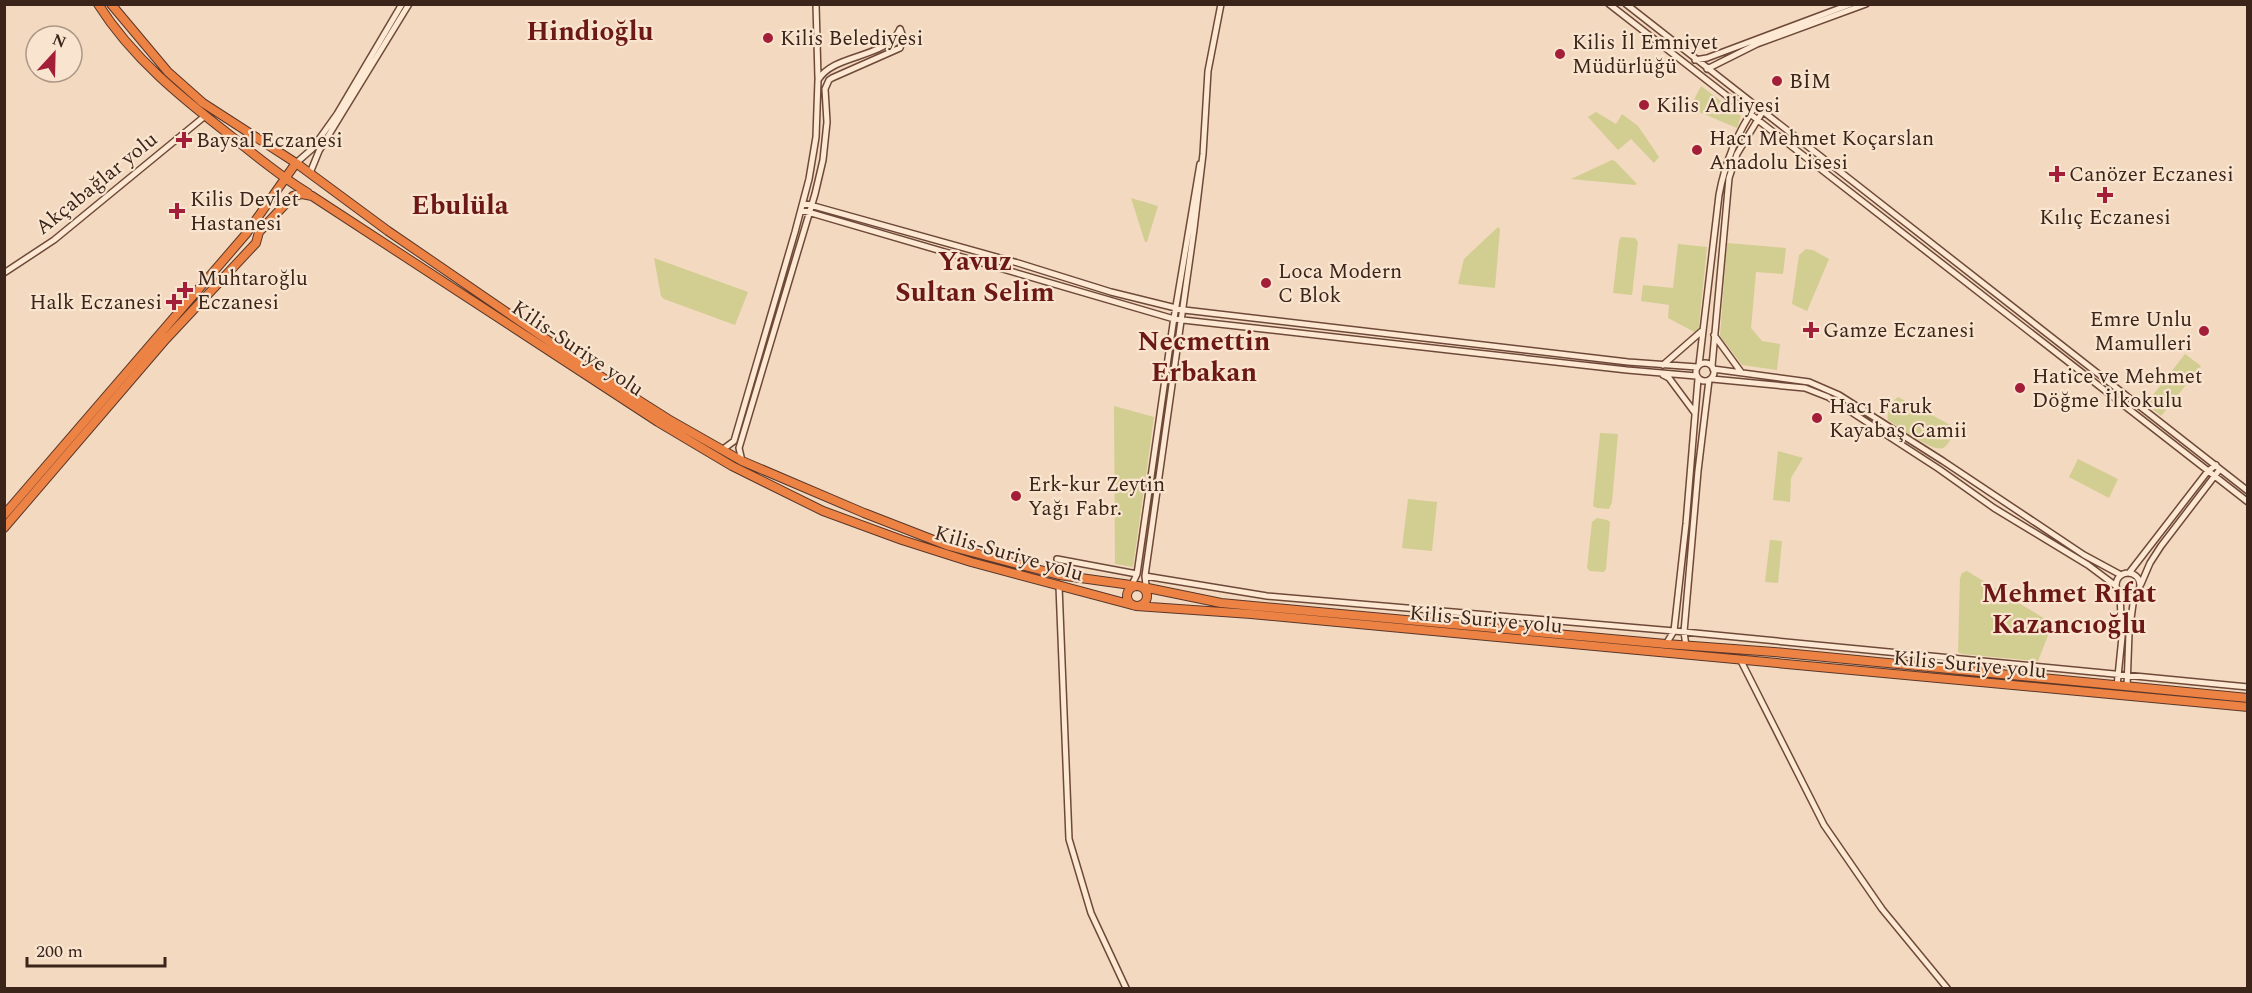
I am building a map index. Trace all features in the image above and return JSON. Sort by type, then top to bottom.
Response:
[{"type":"highway","name":"Kilis-Suriye yolu","points":[[98,4],[147,66],[205,116],[284,178],[658,422],[732,466],[823,511],[902,540],[1136,606],[1251,614],[2247,707]]},
{"type":"highway","points":[[111,4],[168,72],[203,103],[296,163],[388,231],[578,362],[668,419],[741,461],[949,546],[1059,575],[1221,603],[1774,652],[2247,698]]},
{"type":"highway","points":[[4,515],[246,234],[296,163]]},
{"type":"highway","points":[[4,528],[166,339],[256,243],[259,232],[300,188],[310,173]]},
{"type":"highway","points":[[293,196],[302,194],[312,196]]},
{"type":"highway","points":[[1139,588],[1145,603],[1136,606],[1131,604],[1128,598],[1139,588]]},
{"type":"street","points":[[296,163],[312,149],[337,114],[402,4]]},
{"type":"street","points":[[310,173],[319,151],[409,4]]},
{"type":"street","points":[[722,450],[734,441],[803,203],[816,137],[818,80],[816,4]]},
{"type":"street","points":[[1139,588],[1145,576],[1184,310],[1203,154],[1208,70],[1221,4]]},
{"type":"street","points":[[1609,4],[2247,502]]},
{"type":"street","points":[[1626,4],[2247,490]]},
{"type":"street","points":[[1695,60],[1707,58],[1851,4]]},
{"type":"street","points":[[1707,69],[1757,45],[1866,4]]},
{"type":"street","points":[[741,461],[739,448],[812,204],[824,150],[827,122],[826,83],[832,78],[900,48],[903,37],[900,29],[892,41],[828,69],[818,80]]},
{"type":"street","points":[[818,80],[826,83]]},
{"type":"street","points":[[1666,644],[1674,632],[1686,524],[1698,366],[1719,195],[1728,157],[1756,105]]},
{"type":"street","points":[[1686,646],[1684,633],[1698,471],[1713,368],[1729,178],[1737,153],[1763,111]]},
{"type":"street","name":"Akçabağlar yolu","points":[[4,273],[54,240],[205,116]]},
{"type":"street","points":[[1139,588],[1137,574],[1174,319],[1197,171],[1203,154]]},
{"type":"street","points":[[803,203],[1111,292],[1184,310],[1664,365],[1698,366],[1705,363],[1713,368],[1809,382],[1839,395],[2084,555],[2121,575],[2129,573],[2137,576],[2141,584]]},
{"type":"street","points":[[801,210],[1174,319],[1697,377],[1703,381],[1711,379],[1805,388],[1828,397],[1939,469],[1994,508],[2088,565],[2116,586],[2120,595],[2122,637],[2117,686]]},
{"type":"street","points":[[1664,365],[1704,329]]},
{"type":"street","points":[[1714,335],[1742,372]]},
{"type":"street","points":[[1659,373],[1669,378],[1695,413]]},
{"type":"street","points":[[2129,573],[2208,471],[2218,467]]},
{"type":"street","points":[[2127,687],[2134,597],[2139,591],[2150,563],[2214,476],[2218,467]]},
{"type":"street","points":[[1057,559],[1137,574]]},
{"type":"street","points":[[2116,586],[2121,575]]},
{"type":"street","points":[[1145,576],[1266,596],[1674,632],[2247,687]]},
{"type":"street","points":[[1059,586],[1069,839],[1091,913],[1126,988]]},
{"type":"street","points":[[2120,595],[2127,598],[2134,597]]},
{"type":"street","points":[[1741,661],[1824,825],[1882,909],[1947,988]]},
{"type":"shaded area","points":[[1701,86],[1741,116],[1737,128],[1690,108]]},
{"type":"shaded area","points":[[1596,112],[1616,124],[1622,114],[1638,126],[1659,157],[1654,163],[1631,139],[1618,150],[1588,117]]},
{"type":"shaded area","points":[[1612,160],[1637,184],[1571,179]]},
{"type":"shaded area","points":[[1131,198],[1158,206],[1147,242],[1145,242]]},
{"type":"shaded area","points":[[1498,227],[1500,229],[1495,288],[1458,284],[1464,259]]},
{"type":"shaded area","points":[[1621,237],[1635,238],[1638,242],[1632,295],[1613,293]]},
{"type":"shaded area","points":[[1727,243],[1786,248],[1783,274],[1756,272],[1751,328],[1762,341],[1780,344],[1777,370],[1742,365],[1720,336]]},
{"type":"shaded area","points":[[1678,244],[1707,247],[1698,334],[1668,318],[1669,305],[1641,301],[1643,285],[1673,288]]},
{"type":"shaded area","points":[[1806,249],[1813,250],[1829,259],[1807,311],[1792,304],[1799,255]]},
{"type":"shaded area","points":[[654,258],[748,292],[735,325],[664,299],[661,296]]},
{"type":"shaded area","points":[[2185,354],[2201,366],[2161,416],[2146,404]]},
{"type":"shaded area","points":[[1898,397],[1956,428],[1945,447],[1932,447],[1888,420],[1890,407]]},
{"type":"shaded area","points":[[1114,406],[1154,417],[1133,567],[1115,564]]},
{"type":"shaded area","points":[[1600,433],[1618,434],[1612,502],[1609,509],[1593,506]]},
{"type":"shaded area","points":[[1778,451],[1803,458],[1791,478],[1790,502],[1773,500]]},
{"type":"shaded area","points":[[2078,459],[2118,479],[2109,498],[2069,477]]},
{"type":"shaded area","points":[[1408,499],[1437,502],[1432,551],[1402,548]]},
{"type":"shaded area","points":[[1597,518],[1610,522],[1604,572],[1590,571],[1587,568],[1592,522]]},
{"type":"shaded area","points":[[1770,540],[1782,541],[1778,583],[1765,582]]},
{"type":"shaded area","points":[[1967,571],[2050,622],[2052,625],[2038,661],[1958,652],[1960,578],[1962,573]]},
{"type":"place","name":"Kilis Belediyesi","points":[[768,38]]},
{"type":"place","name":"Kilis İl Emniyet Müdürlüğü","points":[[1560,54]]},
{"type":"place","name":"BİM","points":[[1777,81]]},
{"type":"place","name":"Kilis Adliyesi","points":[[1644,105]]},
{"type":"place","name":"Baysal Eczanesi","points":[[184,140]]},
{"type":"place","name":"Hacı Mehmet Koçarslan Anadolu Lisesi","points":[[1697,150]]},
{"type":"place","name":"Canözer Eczanesi","points":[[2057,174]]},
{"type":"place","name":"Kılıç Eczanesi","points":[[2105,195]]},
{"type":"place","name":"Kilis Devlet Hastanesi","points":[[177,211]]},
{"type":"place","name":"Loca Modern C Blok","points":[[1266,283]]},
{"type":"place","name":"Muhtaroğlu Eczanesi","points":[[185,290]]},
{"type":"place","name":"Halk Eczanesi","points":[[174,302]]},
{"type":"place","name":"Gamze Eczanesi","points":[[1811,330]]},
{"type":"place","name":"Emre Unlu Mamulleri","points":[[2204,331]]},
{"type":"place","name":"Hatice ve Mehmet Döğme İlkokulu","points":[[2020,388]]},
{"type":"place","name":"Hacı Faruk Kayabaş Camii","points":[[1817,418]]},
{"type":"place","name":"Erk-kur Zeytin Yağı Fabr.","points":[[1016,496]]},
{"type":"district","name":"Hindioğlu","points":[[590,31]]},
{"type":"district","name":"Ebulüla","points":[[460,205]]},
{"type":"district","name":"Yavuz Sultan Selim","points":[[975,276]]},
{"type":"district","name":"Necmettin Erbakan","points":[[1204,356]]},
{"type":"district","name":"Mehmet Rıfat Kazancıoğlu","points":[[2069,608]]}]
